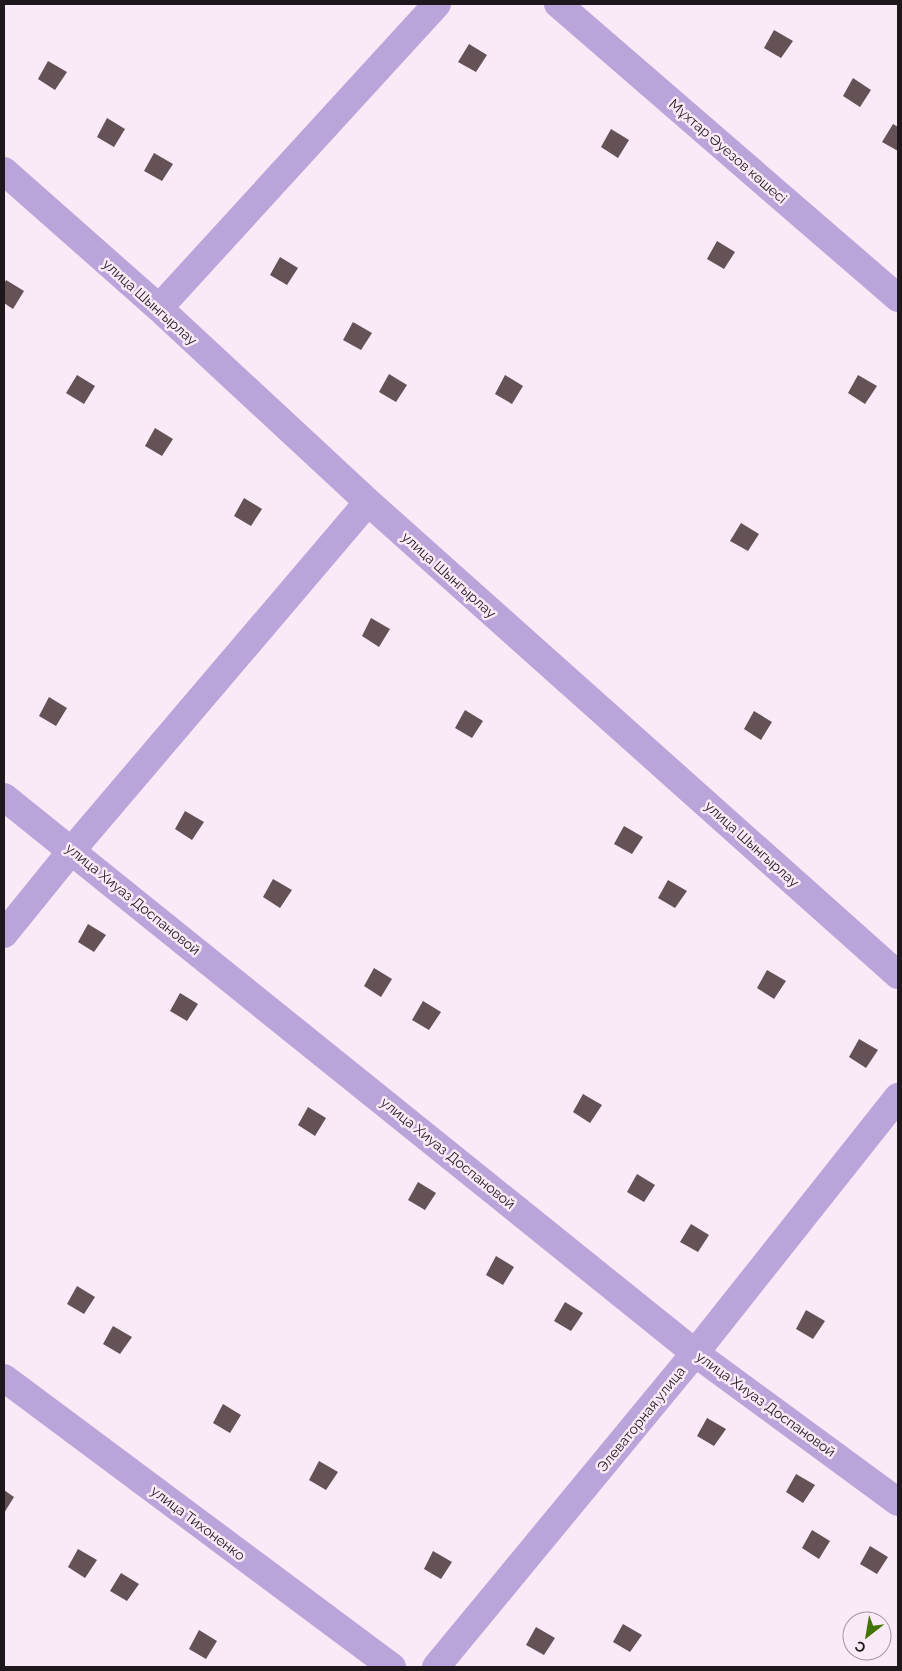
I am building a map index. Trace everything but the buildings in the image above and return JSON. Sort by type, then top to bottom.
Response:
[{"type":"street","points":[[159,308],[437,4]]},
{"type":"street","name":"Мұхтар Әуезов көшесі","points":[[558,4],[898,298]]},
{"type":"street","name":"улица Шынгырлау","points":[[4,171],[159,308],[368,502],[898,975]]},
{"type":"street","points":[[4,934],[72,850],[368,502]]},
{"type":"street","name":"улица Хиуаз Доспановой","points":[[4,797],[695,1353],[898,1502]]},
{"type":"street","name":"Элеваторная улица","points":[[436,1667],[695,1353],[898,1097]]},
{"type":"street","name":"улица Тихоненко","points":[[4,1378],[392,1667]]}]
